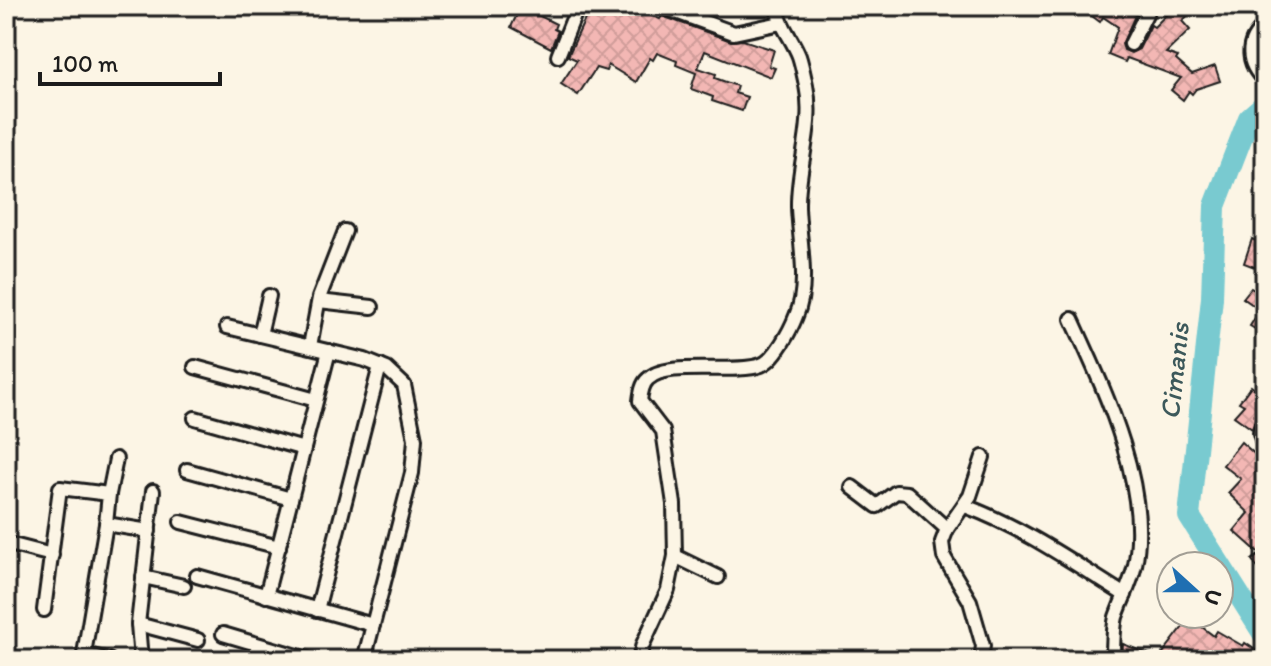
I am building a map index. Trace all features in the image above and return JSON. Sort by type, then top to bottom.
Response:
[{"type":"street","points":[[558,56],[578,6]]},
{"type":"street","points":[[660,6],[734,33],[781,23]]},
{"type":"street","points":[[639,660],[643,644],[668,590],[675,556],[674,504],[663,431],[640,401],[646,379],[661,371],[764,364],[782,343],[798,313],[804,266],[798,204],[808,128],[807,90],[799,55],[781,23],[777,6]]},
{"type":"street","points":[[1131,44],[1150,6]]},
{"type":"street","points":[[1265,26],[1255,35],[1250,62],[1265,81]]},
{"type":"street","points":[[310,346],[319,301],[345,231]]},
{"type":"street","points":[[260,335],[269,296]]},
{"type":"street","points":[[319,301],[372,307]]},
{"type":"street","points":[[1072,319],[1110,402],[1130,469],[1137,522],[1135,564],[1115,626],[1113,660]]},
{"type":"street","points":[[227,327],[380,366],[404,385],[415,439],[412,473],[364,660]]},
{"type":"street","points":[[266,596],[329,351]]},
{"type":"street","points":[[317,610],[380,366]]},
{"type":"street","points":[[195,367],[316,400]]},
{"type":"street","points":[[1265,417],[1260,433],[1265,449]]},
{"type":"street","points":[[195,418],[304,449]]},
{"type":"street","points":[[981,660],[983,646],[970,601],[944,557],[942,542],[947,529],[965,506],[983,457]]},
{"type":"street","points":[[109,660],[84,654],[116,459]]},
{"type":"street","points":[[187,470],[291,499]]},
{"type":"street","points":[[852,487],[877,506],[896,492],[907,493],[947,529]]},
{"type":"street","points":[[44,610],[60,488],[109,494]]},
{"type":"street","points":[[141,660],[138,624],[153,491]]},
{"type":"street","points":[[965,506],[1032,535],[1125,595]]},
{"type":"street","points":[[181,522],[279,547]]},
{"type":"street","points":[[106,524],[149,531]]},
{"type":"street","points":[[9,544],[52,555]]},
{"type":"street","points":[[675,556],[718,577]]},
{"type":"street","points":[[197,576],[373,625]]},
{"type":"street","points":[[143,577],[184,586]]},
{"type":"street","points":[[138,624],[198,640]]},
{"type":"street","points":[[223,634],[311,660]]},
{"type":"building","points":[[521,6],[541,6],[536,14],[556,24],[554,29],[558,31],[551,48],[511,27]]},
{"type":"building","points":[[591,6],[641,6],[639,11],[660,19],[662,16],[731,41],[743,40],[774,50],[769,66],[775,68],[771,77],[705,51],[698,68],[737,86],[735,93],[747,97],[742,111],[712,101],[713,97],[691,89],[696,73],[657,53],[653,60],[650,58],[636,82],[608,65],[606,71],[596,68],[578,95],[561,84],[577,60],[568,56]]},
{"type":"building","points":[[1093,6],[1133,6],[1138,9],[1122,44],[1124,50],[1131,53],[1139,49],[1151,25],[1154,27],[1175,6],[1198,6],[1182,21],[1190,30],[1166,53],[1178,57],[1176,60],[1192,74],[1215,66],[1220,81],[1196,89],[1192,94],[1189,91],[1183,100],[1171,90],[1181,78],[1127,58],[1125,62],[1108,55],[1118,27],[1103,17],[1100,22],[1088,13]]},
{"type":"building","points":[[1265,221],[1265,271],[1244,263],[1252,239],[1256,241]]},
{"type":"building","points":[[1265,275],[1265,335],[1250,326],[1260,310],[1243,298],[1251,288],[1254,290]]},
{"type":"building","points":[[1251,386],[1265,396],[1265,408],[1257,414],[1252,429],[1234,416],[1244,405],[1239,402]]},
{"type":"building","points":[[1241,442],[1265,463],[1265,578],[1252,560],[1260,554],[1234,531],[1249,513],[1228,493],[1241,479],[1223,465]]},
{"type":"building","points":[[1181,630],[1206,630],[1214,636],[1217,631],[1260,653],[1255,660],[1209,660],[1191,650],[1185,660],[1122,660],[1123,644],[1159,658]]},
{"type":"waterway","name":"Cimanis","points":[[1265,104],[1249,118],[1215,206],[1212,298],[1189,516],[1265,636]]}]
